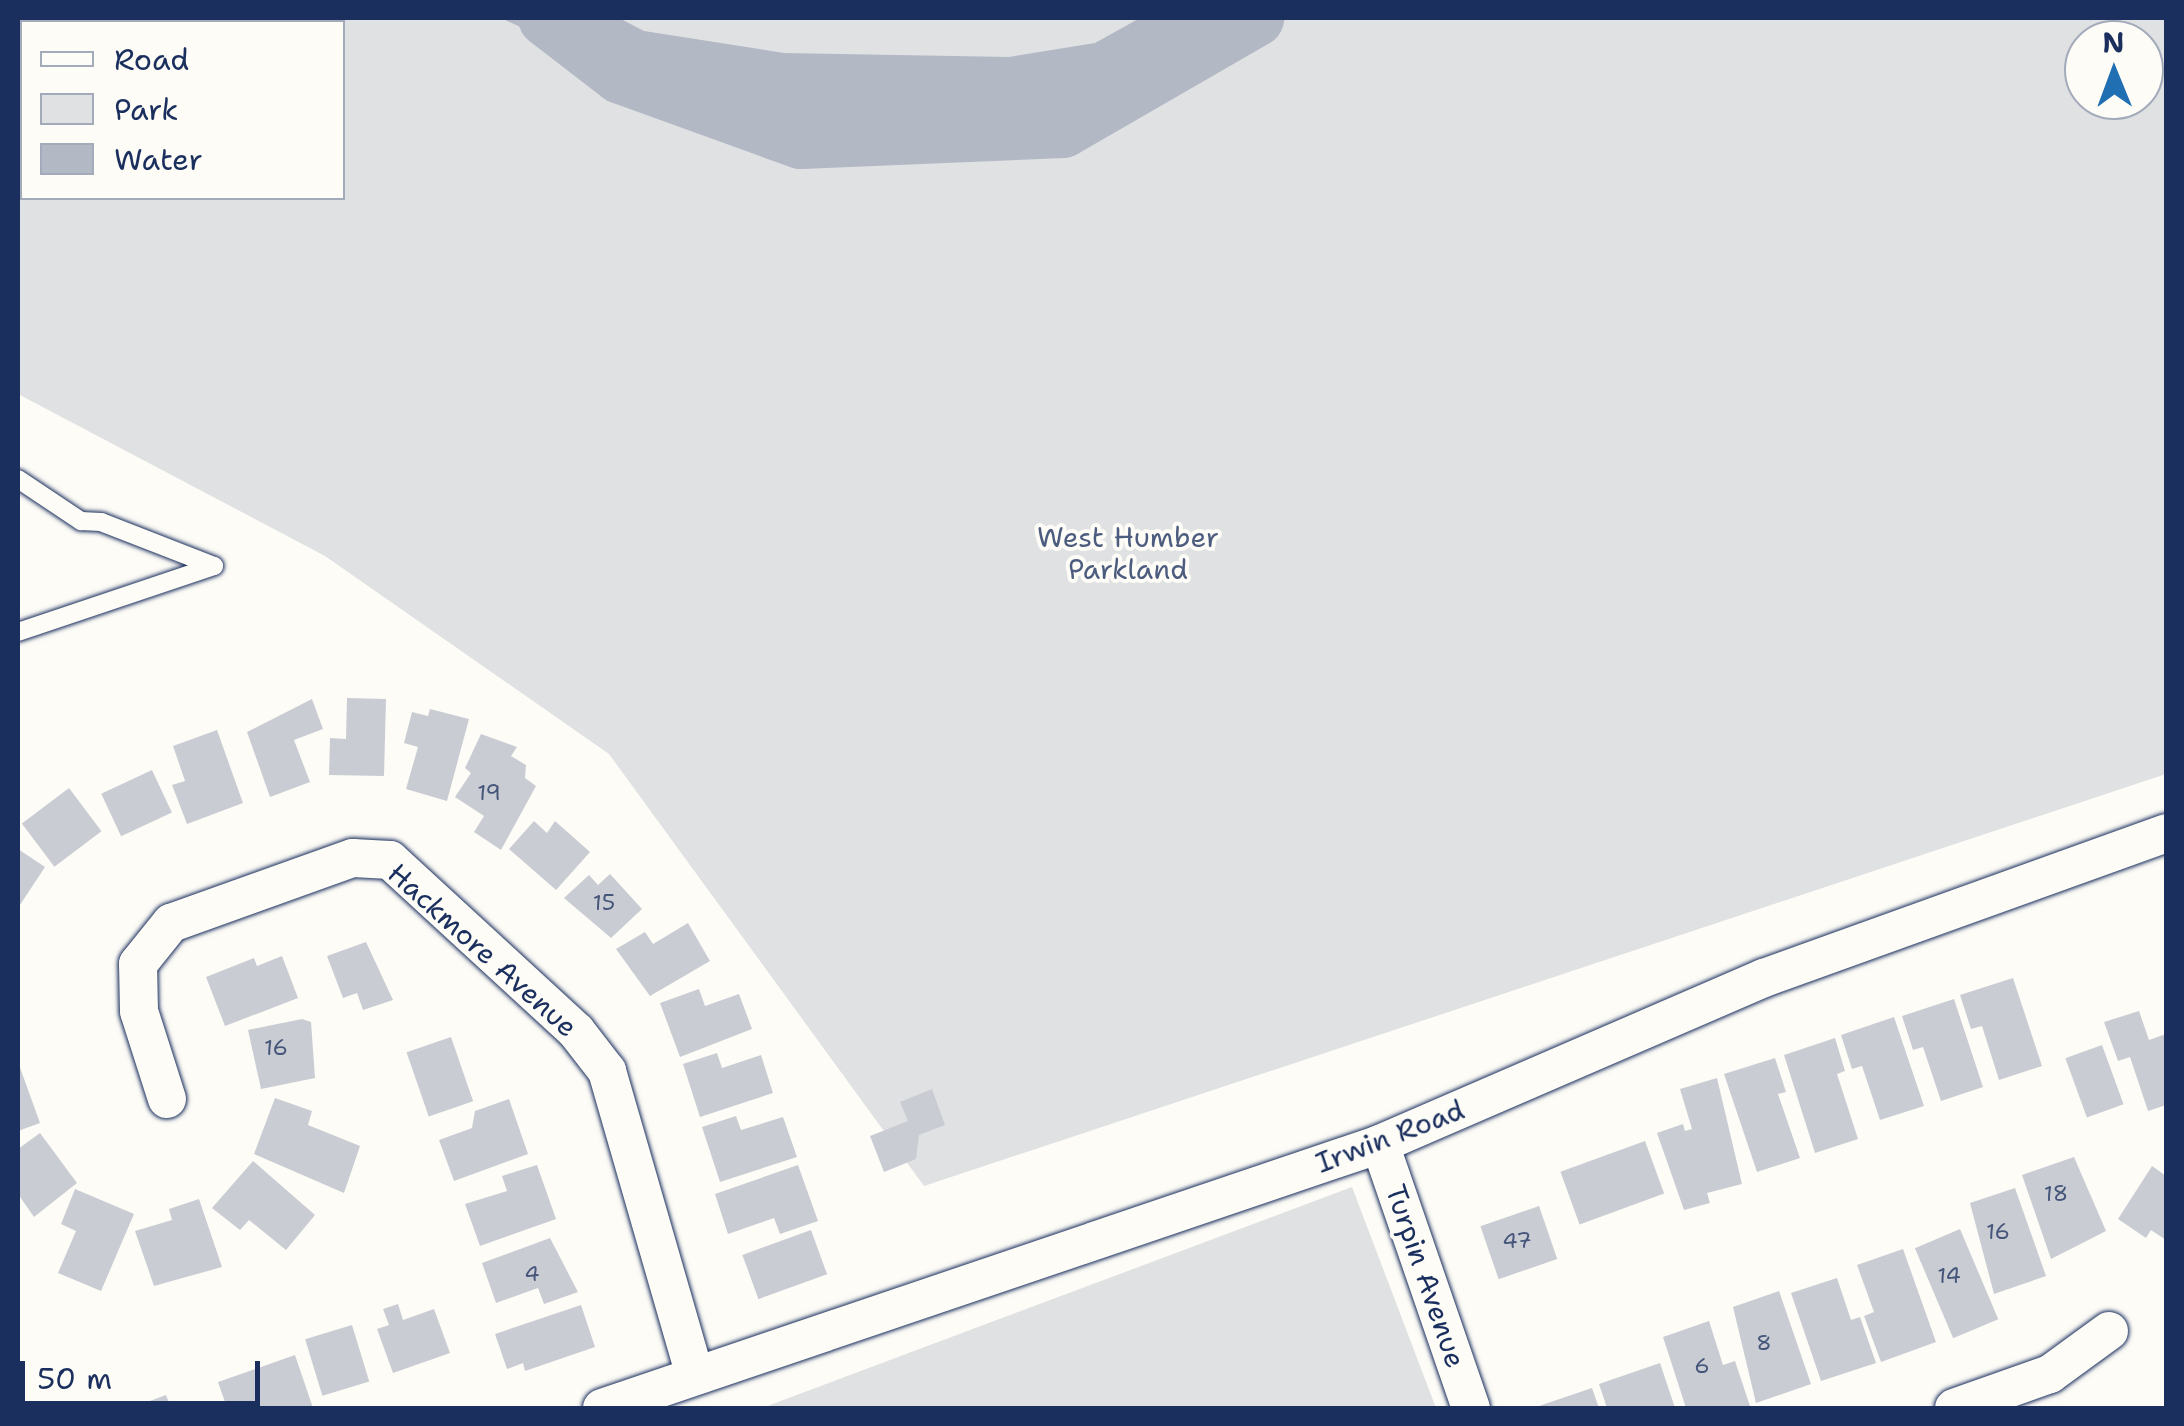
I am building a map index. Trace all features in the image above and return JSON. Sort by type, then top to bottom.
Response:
[{"type":"street","name":"Irwin Road","points":[[602,1408],[1380,1144],[1764,978],[2166,834]]},
{"type":"street","name":"Hackmore Avenue","points":[[166,1100],[139,1010],[138,964],[171,923],[353,858],[390,860],[576,1031],[607,1072],[695,1376]]},
{"type":"street","name":"Turpin Avenue","points":[[1380,1144],[1471,1408]]},
{"type":"street","points":[[1954,1408],[2050,1374],[2110,1331]]},
{"type":"lane","points":[[18,479],[81,521],[101,522],[214,566],[18,632]]},
{"type":"green space","name":"West Humber Parkland","points":[[18,18],[2166,18],[2166,774],[924,1186],[609,754],[325,556],[18,394]]},
{"type":"green space","points":[[1352,1187],[1436,1408],[762,1408]]},
{"type":"water","points":[[501,18],[619,18],[644,31],[784,53],[1009,57],[1095,43],[1140,18],[1286,18],[1249,44],[1033,125],[853,128],[681,102]]},
{"type":"building","points":[[347,698],[386,699],[384,776],[329,775],[330,738],[346,739]]},
{"type":"building","points":[[312,699],[323,729],[294,740],[310,782],[270,797],[247,732]]},
{"type":"building","points":[[430,709],[469,719],[447,801],[406,789],[418,747],[404,743],[412,712],[428,716]]},
{"type":"building","points":[[217,730],[243,803],[187,824],[172,785],[185,781],[173,746]]},
{"type":"building","points":[[481,734],[517,747],[511,756],[526,765],[525,778],[536,786],[501,850],[474,832],[484,816],[455,797],[471,773],[465,768]]},
{"type":"building","points":[[152,770],[172,813],[121,836],[101,794]]},
{"type":"building","points":[[69,788],[101,831],[54,867],[22,824]]},
{"type":"building","points":[[534,821],[547,833],[555,821],[590,852],[556,890],[509,849]]},
{"type":"building","points":[[18,849],[45,867],[18,908]]},
{"type":"building","points":[[610,874],[642,909],[611,938],[564,898],[589,875],[598,885]]},
{"type":"building","points":[[688,923],[710,961],[650,996],[616,949],[645,932],[653,944]]},
{"type":"building","points":[[366,942],[393,1000],[363,1010],[357,993],[343,998],[327,956]]},
{"type":"building","points":[[282,956],[298,998],[225,1026],[206,977],[254,958],[257,966]]},
{"type":"building","points":[[2013,978],[2042,1066],[1999,1080],[1982,1026],[1971,1029],[1960,995]]},
{"type":"building","points":[[699,989],[705,1006],[739,994],[752,1029],[680,1057],[660,1003]]},
{"type":"building","points":[[1954,999],[1983,1087],[1941,1101],[1923,1047],[1913,1050],[1902,1016]]},
{"type":"building","points":[[2139,1011],[2149,1040],[2166,1034],[2166,1105],[2148,1111],[2130,1057],[2118,1061],[2104,1022]]},
{"type":"building","points":[[1894,1017],[1924,1106],[1880,1120],[1862,1066],[1852,1069],[1841,1035]]},
{"type":"building","points":[[302,1019],[311,1022],[315,1078],[261,1089],[248,1030]]},
{"type":"building","points":[[451,1037],[473,1101],[429,1117],[407,1052]]},
{"type":"building","points":[[1835,1038],[1845,1071],[1837,1074],[1858,1139],[1815,1153],[1784,1055]]},
{"type":"building","points":[[2102,1045],[2124,1104],[2087,1118],[2065,1058]]},
{"type":"building","points":[[717,1053],[722,1068],[761,1055],[773,1093],[700,1117],[683,1064]]},
{"type":"building","points":[[1775,1058],[1786,1092],[1778,1094],[1800,1158],[1757,1172],[1724,1074]]},
{"type":"building","points":[[18,1062],[40,1123],[18,1131]]},
{"type":"building","points":[[1717,1078],[1742,1184],[1707,1193],[1710,1203],[1684,1210],[1657,1133],[1683,1124],[1685,1131],[1692,1129],[1680,1089]]},
{"type":"building","points":[[932,1089],[945,1125],[919,1135],[916,1159],[884,1172],[870,1136],[908,1121],[900,1102]]},
{"type":"building","points":[[275,1098],[312,1111],[308,1125],[360,1146],[344,1193],[254,1154]]},
{"type":"building","points":[[509,1099],[528,1154],[454,1181],[439,1140],[472,1128],[475,1111]]},
{"type":"building","points":[[736,1116],[741,1130],[783,1117],[797,1157],[720,1182],[702,1127]]},
{"type":"building","points":[[40,1133],[77,1183],[34,1217],[18,1194],[18,1149]]},
{"type":"building","points":[[1645,1141],[1664,1194],[1580,1224],[1560,1172]]},
{"type":"building","points":[[2074,1157],[2106,1231],[2051,1259],[2022,1175]]},
{"type":"building","points":[[253,1161],[315,1215],[286,1250],[249,1220],[240,1230],[212,1208]]},
{"type":"building","points":[[537,1165],[556,1219],[480,1246],[465,1204],[507,1191],[502,1176]]},
{"type":"building","points":[[798,1165],[818,1221],[780,1234],[774,1218],[728,1234],[715,1194]]},
{"type":"building","points":[[2152,1166],[2166,1176],[2166,1240],[2151,1230],[2146,1238],[2118,1219]]},
{"type":"building","points":[[2015,1188],[2046,1276],[1994,1294],[1970,1203]]},
{"type":"building","points":[[75,1189],[134,1214],[101,1291],[58,1273],[76,1231],[61,1224]]},
{"type":"building","points":[[199,1199],[222,1267],[154,1286],[135,1231],[172,1220],[169,1209]]},
{"type":"building","points":[[1539,1206],[1557,1259],[1499,1279],[1480,1226]]},
{"type":"building","points":[[1960,1229],[1998,1319],[1953,1338],[1915,1248]]},
{"type":"building","points":[[811,1230],[827,1274],[758,1299],[742,1255]]},
{"type":"building","points":[[550,1238],[578,1292],[544,1304],[538,1288],[496,1303],[482,1263]]},
{"type":"building","points":[[1903,1249],[1936,1342],[1881,1362],[1864,1316],[1874,1312],[1857,1265]]},
{"type":"building","points":[[1837,1278],[1851,1320],[1860,1317],[1876,1363],[1821,1381],[1791,1293]]},
{"type":"building","points":[[1779,1291],[1811,1384],[1756,1403],[1733,1307]]},
{"type":"building","points":[[398,1304],[403,1320],[434,1309],[450,1353],[393,1373],[377,1329],[389,1325],[383,1309]]},
{"type":"building","points":[[581,1305],[595,1347],[525,1371],[523,1363],[507,1369],[495,1334]]},
{"type":"building","points":[[1709,1321],[1723,1365],[1735,1361],[1750,1406],[1686,1408],[1663,1337]]},
{"type":"building","points":[[352,1325],[369,1381],[322,1396],[305,1339]]},
{"type":"building","points":[[295,1355],[313,1408],[227,1408],[218,1382]]},
{"type":"building","points":[[1660,1363],[1675,1408],[1607,1408],[1599,1384]]},
{"type":"building","points":[[1592,1388],[1599,1408],[1533,1408]]},
{"type":"building","points":[[166,1395],[171,1408],[149,1408],[147,1402]]},
{"type":"waterway","points":[[547,18],[621,75],[801,140],[1063,129],[1255,18]]}]
